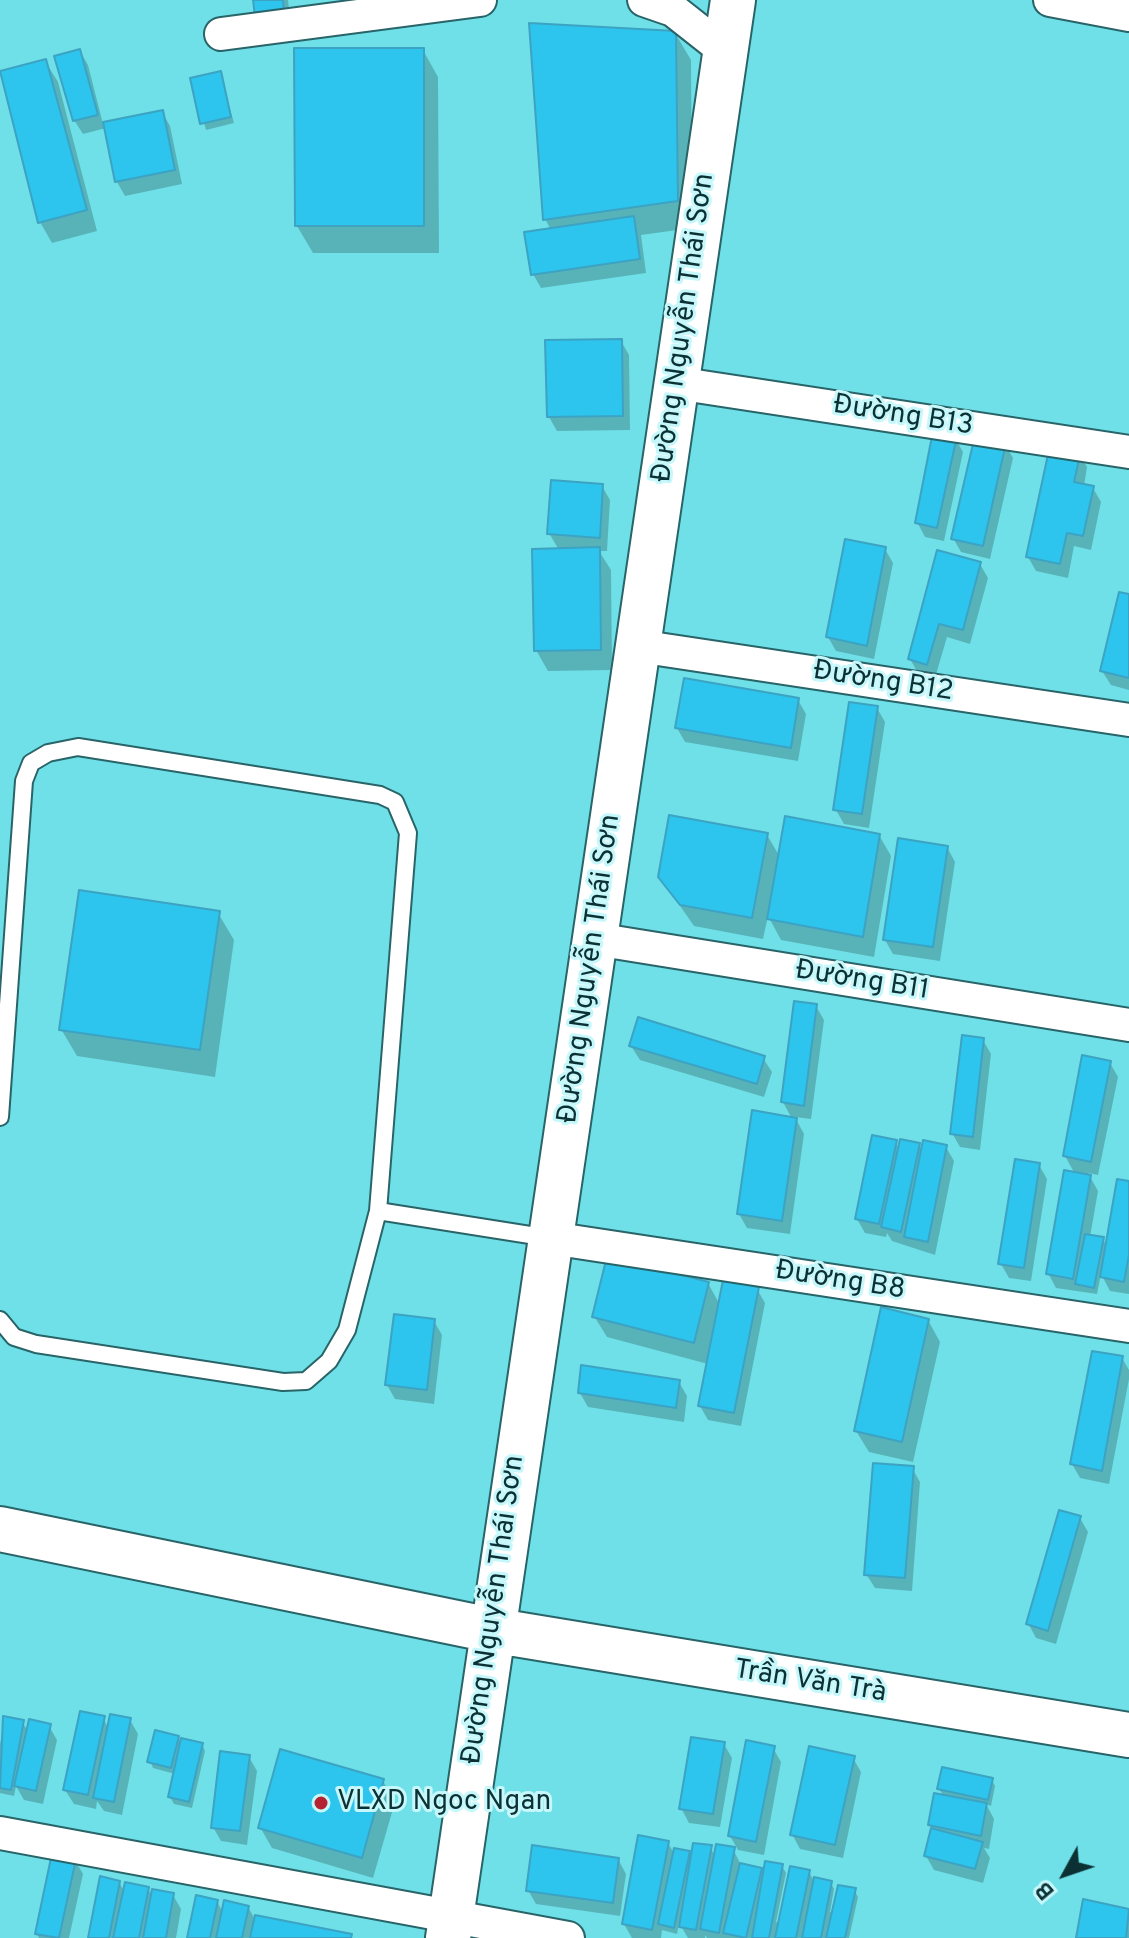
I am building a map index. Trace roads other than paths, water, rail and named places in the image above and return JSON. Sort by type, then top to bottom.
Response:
[{"type":"street","points":[[221,34],[480,0]]},
{"type":"street","points":[[644,0],[673,10],[725,51]]},
{"type":"street","name":"Đường Nguyễn Thái Sơn","points":[[450,1928],[491,1630],[733,0]]},
{"type":"street","points":[[1050,0],[1129,15]]},
{"type":"street","name":"Đường B13","points":[[676,383],[1129,452]]},
{"type":"street","name":"Đường B12","points":[[638,646],[1129,720]]},
{"type":"street","name":"Đường B11","points":[[595,939],[1129,1025]]},
{"type":"street","name":"Đường B8","points":[[551,1238],[1129,1326]]},
{"type":"street","name":"Trần Văn Trà","points":[[0,1529],[491,1630],[1129,1735]]},
{"type":"street","points":[[0,1833],[450,1928],[568,1938]]},
{"type":"lane","points":[[0,1117],[24,781],[31,763],[48,753],[78,747],[380,795],[395,802],[408,833],[378,1211],[347,1330],[329,1361],[306,1381],[283,1382],[36,1344],[14,1337],[0,1320]]},
{"type":"lane","points":[[378,1211],[551,1238]]},
{"type":"place","name":"VLXD Ngoc Ngan","points":[[321,1803]]}]
